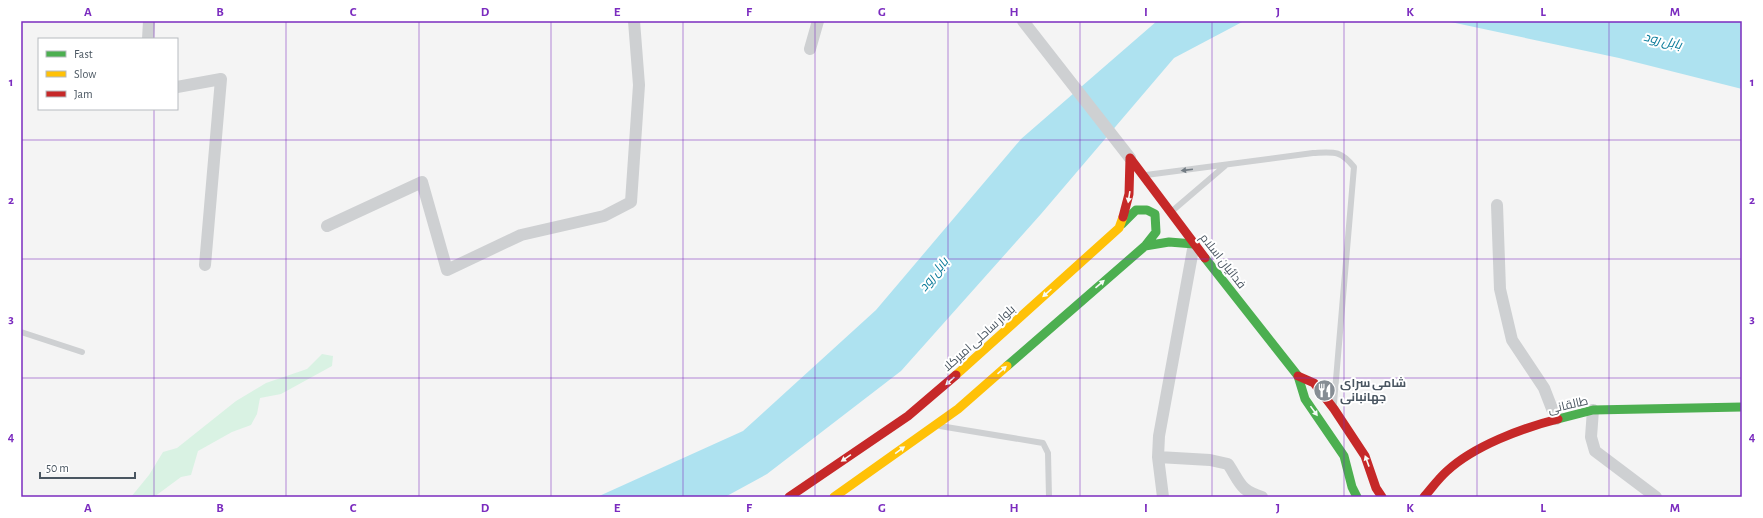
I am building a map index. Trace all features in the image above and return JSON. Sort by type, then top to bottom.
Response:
[{"type":"main road","name":"فدائیان اسلام","points":[[1130,158],[1194,244],[1298,376],[1305,399],[1344,456],[1352,487],[1357,497]]},
{"type":"main road","name":"بلوار ساحلی امیرکلا","points":[[789,497],[908,416],[943,387],[1119,228],[1126,213],[1129,201],[1130,158]]},
{"type":"main road","points":[[834,497],[958,409],[1154,238],[1158,228],[1155,214],[1147,210],[1136,210],[1128,216],[1119,228]]},
{"type":"main road","points":[[1145,246],[1168,241],[1182,241],[1194,244]]},
{"type":"main road","name":"فدائیان اسلام","points":[[1298,376],[1314,383],[1334,409],[1365,456],[1376,488],[1382,497]]},
{"type":"main road","name":"طالقانی","points":[[1424,497],[1447,471],[1479,449],[1534,425],[1593,410],[1742,407]]},
{"type":"street","points":[[148,38],[149,21]]},
{"type":"street","points":[[328,226],[422,182],[447,270],[521,235],[604,216],[631,202],[639,85],[634,21]]},
{"type":"street","points":[[810,49],[818,21]]},
{"type":"street","points":[[1023,21],[1130,158]]},
{"type":"street","points":[[178,87],[221,79],[205,265]]},
{"type":"street","points":[[1497,204],[1500,289],[1512,340],[1544,388],[1556,420]]},
{"type":"street","points":[[1163,497],[1158,457],[1159,436],[1194,244]]},
{"type":"street","points":[[1593,410],[1591,437],[1595,451],[1649,495]]},
{"type":"street","points":[[1158,457],[1210,460],[1228,464],[1242,487],[1252,494],[1262,497]]},
{"type":"lane","points":[[1142,175],[1226,165],[1313,152],[1335,152],[1345,156],[1354,167],[1334,409]]},
{"type":"lane","points":[[1171,213],[1226,165]]},
{"type":"lane","points":[[21,332],[82,352]]},
{"type":"lane","points":[[935,425],[1043,443],[1048,453],[1049,497]]},
{"type":"green space","points":[[322,354],[333,356],[332,366],[281,394],[260,398],[257,414],[251,425],[232,432],[198,451],[191,475],[181,477],[154,497],[131,497],[149,475],[163,452],[177,448],[236,401],[266,383],[307,369]]},
{"type":"water","name":"بابل رود","points":[[1157,21],[1244,21],[1174,58],[1041,214],[901,371],[767,474],[725,497],[597,497],[743,431],[876,310],[1021,139]]},
{"type":"water","name":"بابل رود","points":[[1446,21],[1742,21],[1742,89],[1619,58]]},
{"type":"traffic: fast","points":[[1122,224],[1136,210],[1147,210],[1155,214],[1156,232],[1145,246]]},
{"type":"traffic: fast","points":[[1007,366],[1145,246],[1169,242],[1194,244]]},
{"type":"traffic: fast","points":[[1205,258],[1298,376],[1305,399],[1344,456],[1352,487],[1357,497]]},
{"type":"traffic: fast","points":[[1558,419],[1593,410],[1742,407]]},
{"type":"traffic: slow","points":[[956,375],[1119,228],[1123,217]]},
{"type":"traffic: slow","points":[[834,497],[958,409],[1007,366]]},
{"type":"traffic: jam","points":[[1130,158],[1205,258]]},
{"type":"traffic: jam","points":[[1123,217],[1129,194],[1130,158]]},
{"type":"traffic: jam","points":[[789,497],[908,416],[956,375]]},
{"type":"traffic: jam","points":[[1298,376],[1314,383],[1334,409],[1365,456],[1376,488],[1382,497]]},
{"type":"traffic: jam","points":[[1424,497],[1447,471],[1458,462],[1484,446],[1529,427],[1558,419]]},
{"type":"place","name":"شامی سرای جهانبانی","points":[[1324,390]]}]
